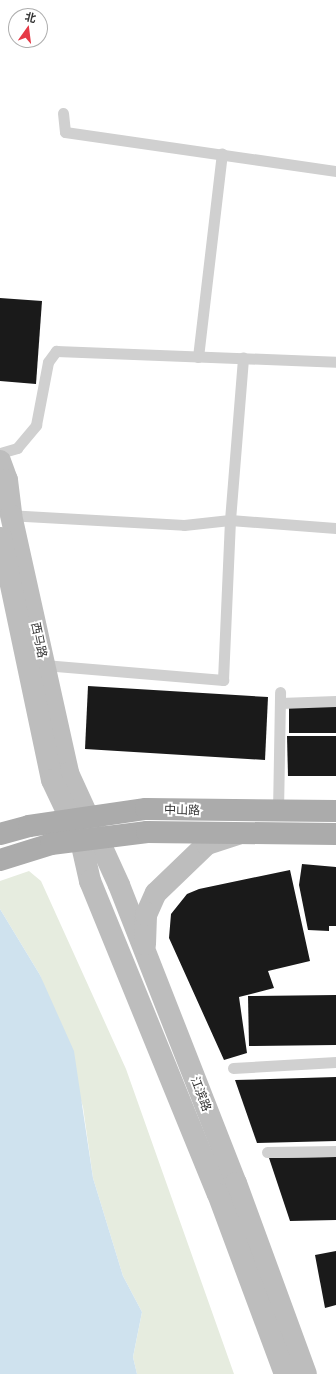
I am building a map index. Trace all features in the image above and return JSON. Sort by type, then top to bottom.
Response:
[{"type":"main road","name":"西马路","points":[[0,461],[7,480],[6,515],[44,665],[68,773],[80,818]]},
{"type":"main road","name":"西马路","points":[[0,535],[52,780],[80,818]]},
{"type":"main road","name":"中山路","points":[[0,834],[29,826],[146,809],[278,812],[336,811]]},
{"type":"main road","points":[[80,818],[90,840]]},
{"type":"main road","name":"中山路","points":[[0,860],[35,849],[147,832],[336,834]]},
{"type":"main road","points":[[144,949],[146,915],[156,893],[207,844],[243,833]]},
{"type":"main road","name":"江滨路","points":[[90,840],[144,949],[306,1374]]},
{"type":"main road","name":"江滨路","points":[[90,840],[90,881],[218,1194],[285,1374]]},
{"type":"lane","points":[[63,113],[65,132],[222,153],[336,171]]},
{"type":"lane","points":[[198,357],[222,153]]},
{"type":"lane","points":[[0,453],[17,448],[36,425],[48,362],[56,351],[336,362]]},
{"type":"lane","points":[[44,665],[223,680],[230,520],[243,358]]},
{"type":"lane","points":[[6,515],[184,525],[230,520],[336,528]]},
{"type":"lane","points":[[278,812],[280,698],[336,701]]},
{"type":"lane","points":[[233,1068],[336,1062]]},
{"type":"lane","points":[[267,1152],[336,1151]]},
{"type":"shaded area","points":[[29,871],[41,881],[126,1069],[234,1374],[137,1374],[133,1357],[142,1312],[123,1276],[93,1178],[83,1107],[40,975],[0,909],[0,881]]},
{"type":"water","points":[[0,909],[40,975],[74,1051],[93,1178],[123,1276],[142,1312],[133,1357],[137,1374],[0,1374]]},
{"type":"building","points":[[0,298],[42,301],[36,384],[0,381]]},
{"type":"building","points":[[88,686],[268,697],[265,760],[85,749]]},
{"type":"building","points":[[289,707],[336,707],[336,733],[289,733]]},
{"type":"building","points":[[287,736],[336,736],[336,776],[288,776]]},
{"type":"building","points":[[302,864],[336,867],[336,926],[329,926],[329,931],[308,930],[299,885]]},
{"type":"building","points":[[290,870],[310,961],[268,971],[274,988],[239,997],[247,1053],[224,1060],[169,938],[171,914],[187,894],[199,889]]},
{"type":"building","points":[[336,995],[336,1045],[249,1046],[248,996]]},
{"type":"building","points":[[336,1077],[336,1141],[257,1143],[235,1080]]},
{"type":"building","points":[[336,1157],[336,1220],[290,1221],[269,1158]]},
{"type":"building","points":[[336,1251],[336,1305],[325,1308],[315,1255]]}]
